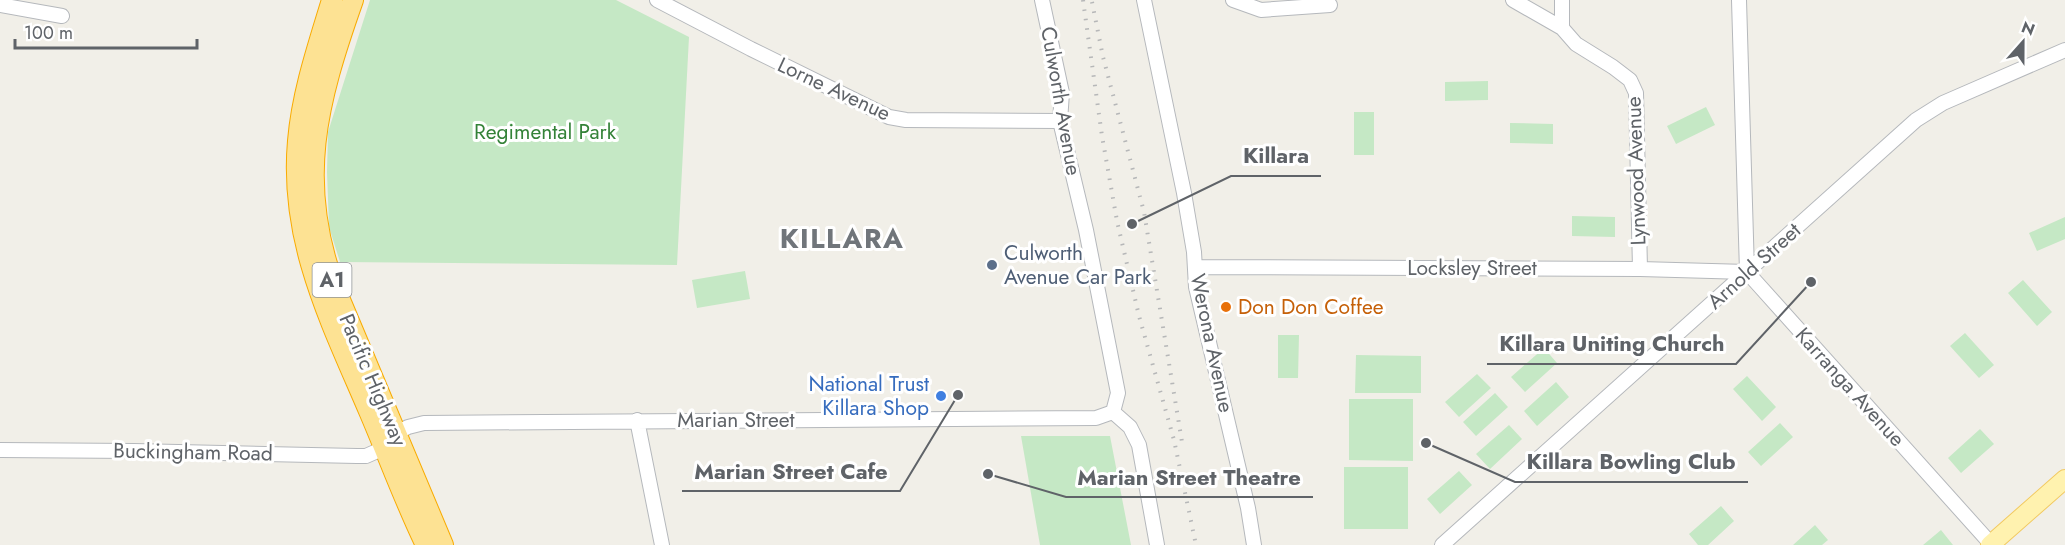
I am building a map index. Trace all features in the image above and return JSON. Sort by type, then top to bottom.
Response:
[{"type":"highway","name":"Pacific Highway","points":[[332,0],[302,107],[297,142],[297,181],[301,228],[311,269],[326,312],[443,545]]},
{"type":"highway","name":"Pacific Highway","points":[[353,0],[327,77],[319,110],[314,145],[315,203],[327,267],[426,545]]},
{"type":"main road","points":[[1990,545],[2065,480]]},
{"type":"street","name":"Lorne Avenue","points":[[657,0],[889,117],[906,120],[1060,121]]},
{"type":"street","name":"Culworth Avenue","points":[[1042,0],[1062,93],[1060,121],[1084,219],[1118,393],[1113,412]]},
{"type":"street","name":"Werona Avenue","points":[[1144,0],[1184,192],[1196,267],[1196,287],[1248,507],[1254,545]]},
{"type":"street","points":[[1233,0],[1261,10],[1330,5]]},
{"type":"street","name":"Lynwood Avenue","points":[[1513,0],[1562,28],[1576,44],[1630,80],[1636,93],[1640,269]]},
{"type":"street","points":[[1562,0],[1562,28]]},
{"type":"street","points":[[1739,0],[1747,272]]},
{"type":"street","points":[[0,5],[62,16]]},
{"type":"street","name":"Arnold Street","points":[[1442,545],[1916,120],[1943,103],[2065,50]]},
{"type":"street","name":"Locksley Street","points":[[1196,267],[1640,269],[1747,272]]},
{"type":"street","name":"Karranga Avenue","points":[[1747,272],[1990,545]]},
{"type":"street","name":"Marian Street","points":[[390,441],[408,427],[424,423],[1096,418],[1113,412]]},
{"type":"street","points":[[1113,412],[1130,427],[1139,445],[1157,545]]},
{"type":"street","points":[[638,420],[662,545]]},
{"type":"street","name":"Buckingham Road","points":[[0,450],[366,456],[390,441]]},
{"type":"green space","name":"Regimental Park","points":[[370,0],[616,0],[689,37],[677,265],[340,262],[329,227],[328,132]]},
{"type":"green space","points":[[1488,81],[1488,100],[1445,101],[1445,82]]},
{"type":"green space","points":[[1706,107],[1715,125],[1676,144],[1667,126]]},
{"type":"green space","points":[[1354,112],[1374,112],[1374,155],[1354,155]]},
{"type":"green space","points":[[1510,123],[1553,124],[1553,144],[1510,143]]},
{"type":"green space","points":[[1572,216],[1615,217],[1615,237],[1572,236]]},
{"type":"green space","points":[[2065,217],[2065,239],[2037,251],[2029,233]]},
{"type":"green space","points":[[745,271],[750,299],[697,308],[692,280]]},
{"type":"green space","points":[[2023,280],[2052,312],[2037,326],[2008,293]]},
{"type":"green space","points":[[1965,333],[1994,365],[1979,378],[1950,346]]},
{"type":"green space","points":[[1278,335],[1299,335],[1298,378],[1278,378]]},
{"type":"green space","points":[[1544,348],[1557,363],[1525,392],[1511,377]]},
{"type":"green space","points":[[1356,355],[1421,356],[1421,393],[1355,393]]},
{"type":"green space","points":[[1477,374],[1491,388],[1459,417],[1445,402]]},
{"type":"green space","points":[[1747,376],[1776,407],[1762,421],[1733,389]]},
{"type":"green space","points":[[1556,382],[1569,397],[1537,426],[1524,411]]},
{"type":"green space","points":[[1495,393],[1508,407],[1476,436],[1463,422]]},
{"type":"green space","points":[[1349,399],[1413,399],[1413,461],[1349,460]]},
{"type":"green space","points":[[1780,423],[1793,437],[1761,466],[1748,452]]},
{"type":"green space","points":[[1509,425],[1522,439],[1490,469],[1476,454]]},
{"type":"green space","points":[[1980,429],[1994,444],[1961,473],[1948,458]]},
{"type":"green space","points":[[1021,436],[1110,436],[1131,545],[1040,545]]},
{"type":"green space","points":[[1344,467],[1408,467],[1408,529],[1344,529]]},
{"type":"green space","points":[[1459,471],[1472,485],[1440,514],[1427,499]]},
{"type":"green space","points":[[1721,506],[1734,521],[1708,545],[1698,545],[1689,534]]},
{"type":"green space","points":[[1815,525],[1828,540],[1822,545],[1793,545]]},
{"type":"green space","points":[[1941,530],[1953,545],[1923,545]]},
{"type":"railway","points":[[1083,0],[1102,136],[1117,221],[1139,316],[1174,440],[1196,545]]},
{"type":"railway","points":[[1092,2],[1103,57],[1144,212],[1182,442]]},
{"type":"place","name":"Killara","points":[[1132,224]]},
{"type":"place","name":"Culworth Avenue Car Park","points":[[992,265]]},
{"type":"place","name":"Killara Uniting Church","points":[[1811,282]]},
{"type":"place","name":"Don Don Coffee","points":[[1226,307]]},
{"type":"place","name":"Marian Street Cafe","points":[[958,395]]},
{"type":"place","name":"National Trust Killara Shop","points":[[941,396]]},
{"type":"place","name":"Killara Bowling Club","points":[[1426,443]]},
{"type":"place","name":"Marian Street Theatre","points":[[988,474]]},
{"type":"district","name":"KILLARA","points":[[842,239]]}]
